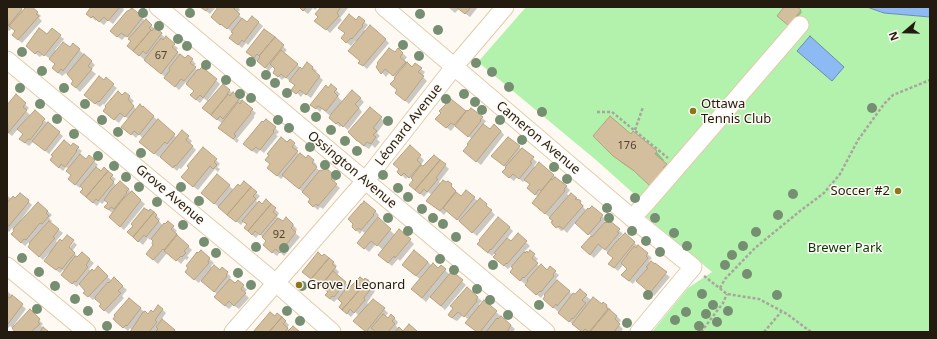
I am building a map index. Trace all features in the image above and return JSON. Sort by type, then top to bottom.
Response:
[{"type":"street","name":"Ossington Avenue","points":[[158,7],[546,332]]},
{"type":"street","name":"Cameron Avenue","points":[[384,7],[632,218],[693,267]]},
{"type":"street","name":"Léonard Avenue","points":[[232,332],[365,181],[454,67],[505,7]]},
{"type":"street","points":[[632,218],[800,25]]},
{"type":"street","name":"Grove Avenue","points":[[7,60],[276,283],[332,332]]},
{"type":"street","points":[[7,266],[87,332]]},
{"type":"street","points":[[639,332],[693,267]]},
{"type":"path","points":[[720,288],[725,279],[755,248],[824,193],[840,174],[858,140],[884,104],[893,95],[930,80]]},
{"type":"path","points":[[635,130],[643,107]]},
{"type":"path","points":[[597,112],[612,112],[678,166]]},
{"type":"path","points":[[693,267],[727,294],[759,299],[786,314],[811,332]]},
{"type":"path","points":[[701,332],[723,303],[727,294]]},
{"type":"path","points":[[764,332],[781,312]]},
{"type":"green space","name":"Ottawa Tennis Club","points":[[526,7],[867,7],[884,13],[930,17],[930,332],[652,332],[688,288],[712,272],[644,215],[633,193],[596,160],[478,62]]},
{"type":"water","points":[[867,7],[930,7],[930,17],[884,13]]},
{"type":"water","points":[[810,36],[844,67],[832,81],[797,51]]},
{"type":"building","points":[[7,7],[20,7],[22,9],[8,26]]},
{"type":"building","points":[[26,7],[32,7],[38,12],[36,14],[39,16],[18,40],[12,35],[15,31],[9,26]]},
{"type":"building","points":[[91,7],[120,7],[108,21],[104,17],[99,22],[93,16],[91,18],[86,14]]},
{"type":"building","points":[[200,7],[209,7],[206,11]]},
{"type":"building","points":[[218,7],[235,7],[234,9],[240,14],[227,29],[211,17]]},
{"type":"building","points":[[299,7],[307,7],[303,11]]},
{"type":"building","points":[[321,7],[341,7],[337,13],[339,16],[326,30],[314,21],[318,17],[315,14]]},
{"type":"building","points":[[456,7],[471,7],[465,14]]},
{"type":"building","points":[[784,7],[797,7],[801,10],[789,26],[777,16]]},
{"type":"building","points":[[132,8],[143,17],[127,37],[121,33],[117,37],[110,31],[127,11]]},
{"type":"building","points":[[349,14],[356,20],[359,16],[365,21],[362,25],[363,26],[352,39],[351,38],[346,43],[341,38],[345,33],[338,28]]},
{"type":"building","points":[[252,16],[259,22],[244,42],[242,40],[238,45],[229,38],[233,33],[231,32],[242,18],[247,22]]},
{"type":"building","points":[[146,19],[152,25],[149,28],[151,30],[133,51],[127,46],[131,41],[128,39]]},
{"type":"building","points":[[370,25],[386,39],[363,66],[358,63],[360,61],[348,51]]},
{"type":"building","points":[[155,27],[162,33],[146,54],[143,51],[139,56],[133,51]]},
{"type":"building","points":[[39,28],[47,34],[52,28],[61,35],[44,56],[38,51],[35,54],[26,46]]},
{"type":"building","points":[[264,29],[275,37],[259,56],[257,54],[254,58],[246,52]]},
{"type":"building","points":[[166,36],[175,44],[172,47],[178,52],[161,74],[144,60],[161,38],[163,40]]},
{"type":"building","points":[[275,37],[284,45],[265,68],[257,61],[260,57],[259,56]]},
{"type":"building","points":[[63,42],[70,47],[73,43],[80,49],[63,71],[61,69],[58,73],[52,68],[55,64],[49,59]]},
{"type":"building","points":[[389,48],[395,52],[398,48],[403,53],[400,57],[406,62],[393,76],[385,69],[381,74],[376,67],[378,64],[377,63]]},
{"type":"building","points":[[281,50],[298,64],[286,78],[281,74],[278,77],[273,73],[275,69],[270,64]]},
{"type":"building","points":[[84,54],[92,61],[88,66],[92,69],[76,88],[71,84],[73,81],[67,74]]},
{"type":"building","points":[[180,54],[185,58],[188,55],[193,59],[190,63],[196,67],[184,81],[181,79],[175,87],[164,78],[170,70],[169,68]]},
{"type":"building","points":[[307,62],[320,76],[306,95],[300,90],[296,94],[291,90],[295,85],[289,81],[300,67],[302,69]]},
{"type":"building","points":[[407,62],[412,67],[415,63],[422,68],[418,72],[424,76],[405,101],[395,93],[397,90],[390,84]]},
{"type":"building","points":[[202,67],[217,79],[203,98],[200,95],[196,100],[190,95],[194,91],[186,84],[198,69],[199,70]]},
{"type":"building","points":[[99,76],[104,80],[106,77],[114,84],[99,102],[98,101],[95,104],[84,95]]},
{"type":"building","points":[[223,84],[230,90],[211,115],[202,108]]},
{"type":"building","points":[[331,84],[337,89],[334,92],[338,96],[326,111],[318,106],[316,109],[310,105],[326,85],[328,88]]},
{"type":"building","points":[[352,90],[361,98],[355,104],[359,108],[343,127],[338,122],[336,124],[329,118]]},
{"type":"building","points":[[118,91],[122,95],[125,92],[130,96],[128,99],[134,106],[125,117],[120,113],[114,120],[103,111],[106,107],[105,106]]},
{"type":"building","points":[[233,92],[240,98],[223,119],[220,116],[217,120],[211,115],[228,94],[230,96]]},
{"type":"building","points":[[16,94],[26,103],[23,107],[27,110],[8,133],[7,105]]},
{"type":"building","points":[[451,99],[466,111],[454,125],[451,123],[446,128],[435,119],[441,113],[439,111]]},
{"type":"building","points":[[242,100],[253,109],[234,134],[236,136],[233,139],[218,128],[238,102],[240,104]]},
{"type":"building","points":[[140,104],[154,116],[139,135],[134,131],[131,135],[121,127]]},
{"type":"building","points":[[370,107],[382,117],[373,128],[377,131],[373,135],[376,137],[371,144],[367,142],[364,146],[348,132]]},
{"type":"building","points":[[471,108],[483,117],[468,137],[455,126],[467,110],[468,111]]},
{"type":"building","points":[[35,110],[45,119],[30,140],[28,139],[25,143],[19,139],[23,134],[17,129]]},
{"type":"building","points":[[610,116],[631,134],[633,131],[657,151],[655,154],[667,164],[663,168],[665,169],[650,186],[633,170],[613,156],[593,136]]},
{"type":"building","points":[[158,119],[175,134],[167,144],[165,142],[154,154],[139,142]]},
{"type":"building","points":[[266,119],[276,127],[273,131],[274,132],[260,150],[256,147],[252,151],[243,144],[262,121],[263,122]]},
{"type":"building","points":[[48,122],[60,132],[45,151],[32,141]]},
{"type":"building","points":[[483,124],[490,129],[494,124],[501,131],[476,162],[463,151]]},
{"type":"building","points":[[182,130],[189,136],[186,140],[193,146],[173,168],[160,157]]},
{"type":"building","points":[[281,137],[287,142],[290,139],[295,143],[292,147],[298,151],[277,176],[267,168],[270,164],[265,160],[269,155],[267,154]]},
{"type":"building","points":[[508,137],[520,146],[504,166],[491,156]]},
{"type":"building","points":[[64,140],[71,146],[73,143],[79,147],[65,167],[61,164],[59,168],[50,160],[53,156],[51,155]]},
{"type":"building","points":[[410,145],[421,155],[417,160],[421,164],[409,178],[404,173],[401,176],[397,172],[399,169],[393,164]]},
{"type":"building","points":[[203,147],[217,159],[214,162],[217,165],[213,169],[210,166],[193,187],[181,177],[189,168],[187,166]]},
{"type":"building","points":[[522,148],[534,157],[530,162],[532,163],[519,179],[513,174],[509,178],[502,172]]},
{"type":"building","points":[[300,153],[306,158],[308,155],[314,160],[312,163],[317,167],[299,189],[282,175]]},
{"type":"building","points":[[80,154],[86,159],[89,155],[95,160],[75,185],[68,179],[71,175],[66,171]]},
{"type":"building","points":[[434,155],[440,160],[415,190],[409,185],[413,180],[411,178],[421,165],[423,166]]},
{"type":"building","points":[[440,160],[446,164],[436,178],[438,179],[427,192],[424,189],[420,194],[415,190]]},
{"type":"building","points":[[539,162],[554,175],[541,191],[539,189],[535,195],[527,188],[530,184],[524,180]]},
{"type":"building","points":[[96,167],[101,171],[104,167],[108,171],[86,197],[80,192],[83,189],[80,186]]},
{"type":"building","points":[[325,167],[334,175],[331,179],[337,184],[318,206],[316,204],[313,207],[308,202],[310,199],[302,192],[320,170],[322,171]]},
{"type":"building","points":[[108,171],[113,175],[110,178],[114,182],[98,201],[96,199],[93,203],[86,197]]},
{"type":"building","points":[[217,174],[230,185],[214,204],[201,193]]},
{"type":"building","points":[[555,177],[567,186],[564,189],[565,191],[545,214],[532,203],[551,179],[552,180]]},
{"type":"building","points":[[443,180],[452,184],[451,186],[456,191],[440,211],[426,201]]},
{"type":"building","points":[[120,181],[129,189],[114,209],[111,207],[109,210],[104,207],[108,203],[104,200]]},
{"type":"building","points":[[244,181],[251,187],[227,215],[218,207],[238,184],[240,186]]},
{"type":"building","points":[[251,187],[257,192],[253,196],[256,199],[236,222],[227,215]]},
{"type":"building","points":[[466,190],[475,197],[457,220],[443,208],[456,192],[461,196]]},
{"type":"building","points":[[132,191],[141,200],[120,227],[109,217],[123,199]]},
{"type":"building","points":[[20,193],[29,200],[28,203],[9,226],[7,226],[7,203],[13,196],[15,198]]},
{"type":"building","points":[[571,193],[577,198],[575,199],[581,201],[580,203],[583,206],[563,229],[559,226],[556,228],[551,222],[553,221],[549,218]]},
{"type":"building","points":[[480,198],[487,204],[486,206],[492,210],[472,233],[459,221]]},
{"type":"building","points":[[266,199],[271,204],[248,231],[244,228],[247,224],[242,221],[259,201],[262,204]]},
{"type":"building","points":[[364,201],[376,211],[361,230],[358,228],[356,231],[352,227],[353,224],[348,219]]},
{"type":"building","points":[[38,202],[48,211],[46,213],[49,216],[42,224],[40,223],[26,240],[24,239],[21,243],[11,234],[14,231],[13,229]]},
{"type":"building","points":[[271,204],[276,208],[273,212],[277,215],[260,235],[255,231],[252,235],[248,231]]},
{"type":"building","points":[[592,206],[603,215],[600,219],[601,220],[588,235],[575,223],[588,208],[589,209]]},
{"type":"building","points":[[144,208],[149,211],[150,209],[154,212],[133,237],[127,232],[133,226],[131,224]]},
{"type":"building","points":[[154,212],[157,215],[155,217],[159,221],[146,237],[144,235],[138,242],[133,237]]},
{"type":"building","points":[[286,217],[293,224],[291,228],[296,232],[280,253],[275,249],[272,253],[263,245],[266,241],[262,237],[278,218],[283,221]]},
{"type":"building","points":[[378,217],[391,229],[377,246],[371,241],[364,249],[357,243]]},
{"type":"building","points":[[498,217],[510,227],[488,253],[477,244]]},
{"type":"building","points":[[609,220],[620,229],[617,232],[619,233],[605,250],[598,244],[590,255],[581,247],[605,222],[606,223]]},
{"type":"building","points":[[49,221],[59,229],[53,237],[55,238],[39,257],[28,247],[30,244],[29,243]]},
{"type":"building","points":[[168,221],[174,226],[171,229],[177,234],[164,250],[163,249],[153,260],[146,254],[153,245],[153,241],[151,239],[164,223],[165,224]]},
{"type":"building","points":[[399,229],[411,239],[395,258],[394,256],[388,263],[378,255]]},
{"type":"building","points":[[518,233],[527,241],[504,266],[493,257],[496,254],[494,253],[507,238],[511,241]]},
{"type":"building","points":[[625,233],[635,242],[614,268],[608,264],[613,258],[607,253]]},
{"type":"building","points":[[67,235],[74,240],[69,247],[75,253],[62,269],[59,267],[56,270],[44,261],[60,239],[62,241]]},
{"type":"building","points":[[177,235],[189,246],[184,251],[186,253],[176,261],[164,251]]},
{"type":"building","points":[[638,245],[648,253],[646,256],[648,258],[629,281],[621,275],[627,269],[621,263],[634,246],[636,248]]},
{"type":"building","points":[[201,250],[210,258],[208,261],[209,263],[194,280],[185,272],[188,268],[186,266],[197,252],[198,253]]},
{"type":"building","points":[[414,250],[428,262],[416,276],[402,265]]},
{"type":"building","points":[[530,250],[535,254],[532,258],[538,263],[520,281],[510,272],[513,268],[511,267],[524,252],[525,253],[527,251],[528,253]]},
{"type":"building","points":[[82,252],[90,259],[86,265],[88,267],[76,282],[75,281],[72,284],[61,275],[75,256],[77,257]]},
{"type":"building","points":[[318,252],[322,256],[324,254],[329,258],[311,279],[302,272]]},
{"type":"building","points":[[329,258],[334,262],[332,264],[336,267],[320,286],[311,279]]},
{"type":"building","points":[[651,261],[667,272],[650,293],[636,281],[648,268],[646,267]]},
{"type":"building","points":[[433,263],[438,268],[441,265],[446,269],[422,298],[411,289]]},
{"type":"building","points":[[541,264],[547,270],[550,266],[556,271],[553,274],[554,276],[541,292],[540,291],[536,295],[525,285],[528,281],[527,280]]},
{"type":"building","points":[[214,265],[220,270],[222,267],[228,272],[226,275],[227,276],[214,292],[201,281]]},
{"type":"building","points":[[98,266],[108,276],[88,297],[83,293],[85,291],[79,284],[92,269],[94,271]]},
{"type":"building","points":[[333,271],[346,282],[334,297],[332,296],[330,299],[325,295],[328,292],[321,286]]},
{"type":"building","points":[[452,271],[463,280],[441,306],[430,297]]},
{"type":"building","points":[[114,277],[123,286],[118,291],[121,293],[104,311],[99,306],[101,304],[95,299],[95,297]]},
{"type":"building","points":[[360,277],[364,280],[365,278],[368,280],[342,310],[339,307],[342,303],[338,299],[349,285],[350,287]]},
{"type":"building","points":[[230,279],[235,283],[238,280],[244,285],[241,289],[246,293],[234,306],[229,301],[225,306],[214,297]]},
{"type":"building","points":[[368,280],[372,287],[364,298],[365,300],[354,313],[350,309],[347,314],[342,310]]},
{"type":"building","points":[[557,280],[570,291],[557,306],[556,304],[553,308],[543,299],[545,296],[544,295]]},
{"type":"building","points":[[467,287],[478,297],[476,300],[477,301],[464,317],[458,312],[452,318],[448,315],[453,308],[450,306]]},
{"type":"building","points":[[580,289],[587,295],[582,300],[586,303],[569,322],[558,313],[573,293],[575,294]]},
{"type":"building","points":[[12,295],[23,304],[8,324],[7,299]]},
{"type":"building","points":[[593,297],[602,304],[603,302],[607,305],[606,307],[608,309],[589,332],[585,329],[582,332],[572,324]]},
{"type":"building","points":[[129,298],[141,308],[127,326],[126,325],[123,328],[113,319],[115,316],[114,315]]},
{"type":"building","points":[[373,299],[385,308],[366,332],[353,321]]},
{"type":"building","points":[[484,300],[497,311],[480,332],[477,332],[465,323]]},
{"type":"building","points":[[158,305],[163,309],[155,320],[157,322],[149,332],[130,332],[143,312],[145,311],[148,314],[151,310],[153,312]]},
{"type":"building","points":[[30,309],[40,319],[38,322],[40,324],[31,332],[15,332],[12,328]]},
{"type":"building","points":[[609,309],[617,316],[615,319],[620,324],[614,332],[590,332]]},
{"type":"building","points":[[270,312],[275,316],[277,313],[282,317],[269,332],[253,332]]},
{"type":"building","points":[[383,314],[388,318],[391,314],[395,318],[392,321],[395,324],[388,332],[376,332],[371,328]]},
{"type":"building","points":[[501,316],[511,325],[507,332],[486,332],[497,318],[498,319]]},
{"type":"building","points":[[282,317],[286,321],[283,324],[288,328],[285,332],[269,332]]},
{"type":"building","points":[[162,319],[175,330],[174,332],[155,332],[158,329],[156,327]]},
{"type":"building","points":[[409,324],[417,331],[416,332],[395,332],[399,327],[403,331]]},
{"type":"building","points":[[293,326],[300,332],[287,332]]},
{"type":"building","points":[[43,327],[49,332],[40,332]]},
{"type":"place","name":"Ottawa Tennis Club","points":[[693,111]]},
{"type":"place","name":"Soccer #2","points":[[898,191]]},
{"type":"place","name":"Grove / Leonard","points":[[299,285]]},
{"type":"park label","name":"Brewer Park","points":[[845,248]]}]
